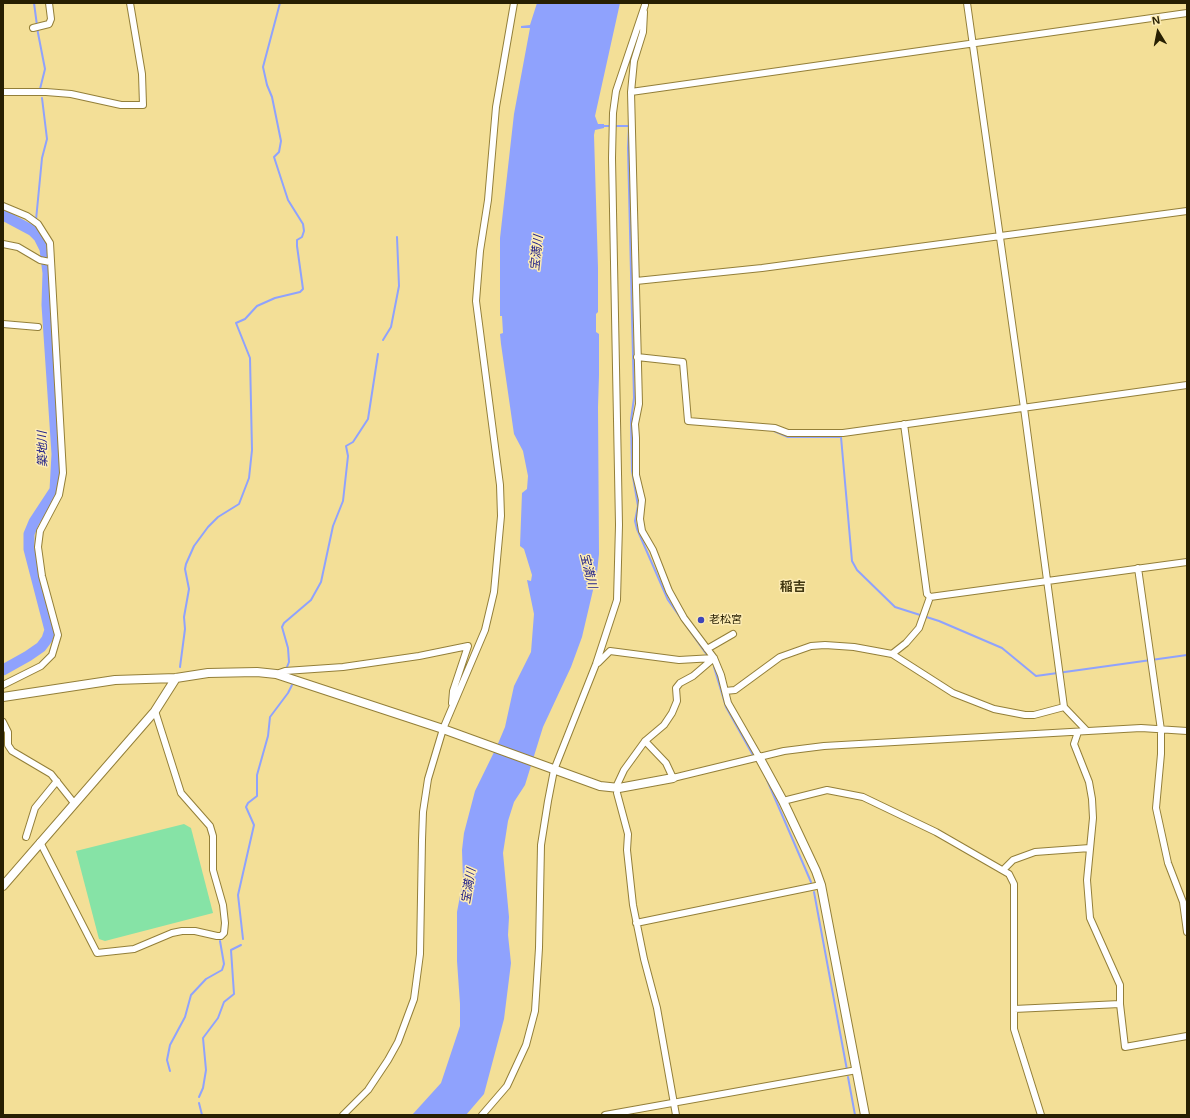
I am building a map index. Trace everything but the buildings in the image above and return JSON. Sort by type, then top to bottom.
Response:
[{"type":"street","points":[[33,28],[49,24],[51,19],[49,3]]},
{"type":"street","points":[[3,92],[46,92],[71,94],[121,105],[143,104],[142,74],[130,3]]},
{"type":"street","points":[[451,710],[474,658],[490,614],[498,556],[501,516],[500,485],[476,301],[480,250],[488,200],[496,107],[514,3]]},
{"type":"street","points":[[967,3],[1064,707],[1087,731]]},
{"type":"street","points":[[645,4],[643,32],[634,61],[631,92],[639,404],[635,424],[636,475],[642,500],[640,519],[642,531],[653,550],[669,591],[684,618],[714,658],[728,703],[783,801],[816,870],[821,886],[865,1115]]},
{"type":"street","points":[[482,1115],[497,1099],[513,1076],[526,1045],[535,1011],[539,948],[541,845],[543,826],[554,770],[596,664],[617,600],[619,582],[612,158],[613,108],[616,91],[645,4]]},
{"type":"street","points":[[631,92],[1187,13]]},
{"type":"street","points":[[3,206],[27,216],[38,224],[50,243],[63,473],[58,495],[40,531],[38,547],[43,582],[58,634],[55,645],[52,655],[41,666],[3,684]]},
{"type":"street","points":[[636,281],[762,268],[1187,211]]},
{"type":"street","points":[[3,244],[18,247],[40,260],[50,262]]},
{"type":"street","points":[[3,324],[38,327]]},
{"type":"street","points":[[637,357],[683,362],[688,421],[775,428],[788,434],[843,433],[1187,385]]},
{"type":"street","points":[[904,424],[927,594],[930,597]]},
{"type":"street","points":[[930,597],[1187,562]]},
{"type":"street","points":[[1138,568],[1161,730],[1161,754],[1156,808],[1168,863],[1185,902],[1187,932]]},
{"type":"street","points":[[892,654],[906,643],[919,628],[930,597]]},
{"type":"street","points":[[607,634],[610,652]]},
{"type":"street","points":[[707,649],[732,634]]},
{"type":"street","points":[[276,674],[285,671],[343,667],[419,656],[468,646],[453,691],[451,710],[446,730],[428,779],[423,812],[420,954],[414,999],[398,1042],[388,1060],[368,1090],[343,1115]]},
{"type":"street","points":[[725,691],[735,690],[780,657],[811,646],[854,647],[892,654],[953,693],[994,709],[1025,715],[1034,715],[1064,707]]},
{"type":"street","points":[[596,664],[610,652],[680,660],[714,658]]},
{"type":"street","points":[[617,785],[624,770],[645,741],[664,725],[672,713],[677,702],[676,688],[680,683],[694,676],[714,658]]},
{"type":"street","points":[[3,697],[115,680],[176,678],[208,673],[257,672],[276,674],[446,730],[600,786],[619,788],[673,778],[784,751],[824,746],[1141,728],[1187,731]]},
{"type":"street","points":[[3,886],[155,711],[176,678]]},
{"type":"street","points":[[40,842],[98,953],[134,949],[172,933],[182,931],[195,931],[217,936],[221,936],[224,933],[224,909],[213,870],[213,836],[210,826],[181,793],[155,711]]},
{"type":"street","points":[[3,722],[8,732],[8,745],[12,751],[44,769],[57,781],[74,803]]},
{"type":"street","points":[[1078,732],[1074,744],[1089,782],[1092,798],[1093,818],[1087,880],[1090,918],[1120,985],[1120,1004],[1125,1047],[1187,1036]]},
{"type":"street","points":[[645,741],[666,763],[673,778]]},
{"type":"street","points":[[26,837],[35,808],[57,781]]},
{"type":"street","points":[[783,801],[827,790],[863,798],[936,832],[1003,870],[1013,878],[1015,1035],[1041,1115]]},
{"type":"street","points":[[617,793],[628,834],[627,850],[636,923],[656,1008],[676,1115]]},
{"type":"street","points":[[1003,870],[1013,860],[1035,852],[1090,848]]},
{"type":"street","points":[[636,923],[821,886]]},
{"type":"street","points":[[1014,1009],[1120,1004]]},
{"type":"street","points":[[605,1115],[856,1070]]},
{"type":"green space","points":[[184,824],[191,828],[213,913],[105,941],[99,939],[76,851]]},
{"type":"water","name":"宝満川","points":[[537,3],[620,3],[595,116],[598,124],[604,124],[604,128],[595,130],[594,135],[598,268],[598,312],[596,314],[596,332],[599,334],[599,554],[597,573],[582,637],[571,667],[543,727],[525,785],[514,802],[508,821],[503,853],[509,917],[508,935],[511,963],[504,1019],[484,1094],[466,1115],[412,1115],[441,1083],[460,1026],[457,961],[457,912],[463,880],[462,850],[464,833],[475,791],[505,727],[514,686],[531,652],[534,614],[527,580],[531,581],[532,575],[524,549],[520,546],[522,493],[527,489],[528,476],[523,451],[514,434],[501,344],[500,334],[503,333],[502,316],[500,316],[500,238],[514,114],[530,28],[521,28],[521,26],[530,25]]},
{"type":"waterway","points":[[34,3],[45,69],[40,89]]},
{"type":"waterway","points":[[180,667],[185,629],[184,617],[189,589],[185,569],[186,564],[194,546],[208,527],[218,517],[239,504],[249,478],[252,450],[250,358],[236,323],[245,319],[257,306],[275,298],[300,292],[303,289],[297,246],[297,240],[302,237],[304,231],[303,224],[288,200],[274,157],[279,152],[281,141],[272,97],[267,85],[263,67],[280,3]]},
{"type":"waterway","points":[[36,220],[42,158],[47,139],[42,98]]},
{"type":"waterway","points":[[603,126],[629,126],[628,148],[634,398],[631,420],[632,471],[638,506],[635,521],[637,529],[668,600],[707,655]]},
{"type":"waterway","name":"築地川","points":[[3,215],[33,231],[39,237],[45,249],[48,273],[47,305],[57,454],[55,490],[34,522],[29,534],[29,549],[50,630],[47,639],[41,647],[3,670]]},
{"type":"waterway","name":"築地川","points":[[37,226],[39,237]]},
{"type":"waterway","points":[[383,340],[391,327],[399,286],[397,237]]},
{"type":"waterway","points":[[287,667],[289,662],[288,648],[282,627],[284,623],[311,600],[321,582],[333,526],[343,501],[348,456],[346,446],[353,442],[368,419],[378,354]]},
{"type":"waterway","points":[[774,431],[788,437],[841,437],[852,561],[857,570],[895,607],[939,621],[1002,648],[1036,676],[1187,655]]},
{"type":"waterway","points":[[714,667],[726,707],[754,757]]},
{"type":"waterway","points":[[243,939],[238,895],[254,825],[246,807],[248,803],[257,796],[257,775],[268,736],[270,717],[288,693],[292,685]]},
{"type":"waterway","points":[[767,780],[811,882]]},
{"type":"waterway","points":[[814,892],[847,1070]]},
{"type":"waterway","points":[[170,1071],[167,1060],[170,1045],[185,1017],[191,995],[206,979],[222,970],[224,964],[220,941]]},
{"type":"waterway","points":[[199,1097],[203,1088],[206,1070],[203,1038],[218,1018],[224,1002],[234,994],[231,950],[241,945]]},
{"type":"waterway","points":[[848,1077],[855,1115]]},
{"type":"waterway","points":[[199,1103],[202,1115]]},
{"type":"place","name":"老松宮","points":[[701,620]]},
{"type":"district","name":"稲吉","points":[[793,587]]}]
